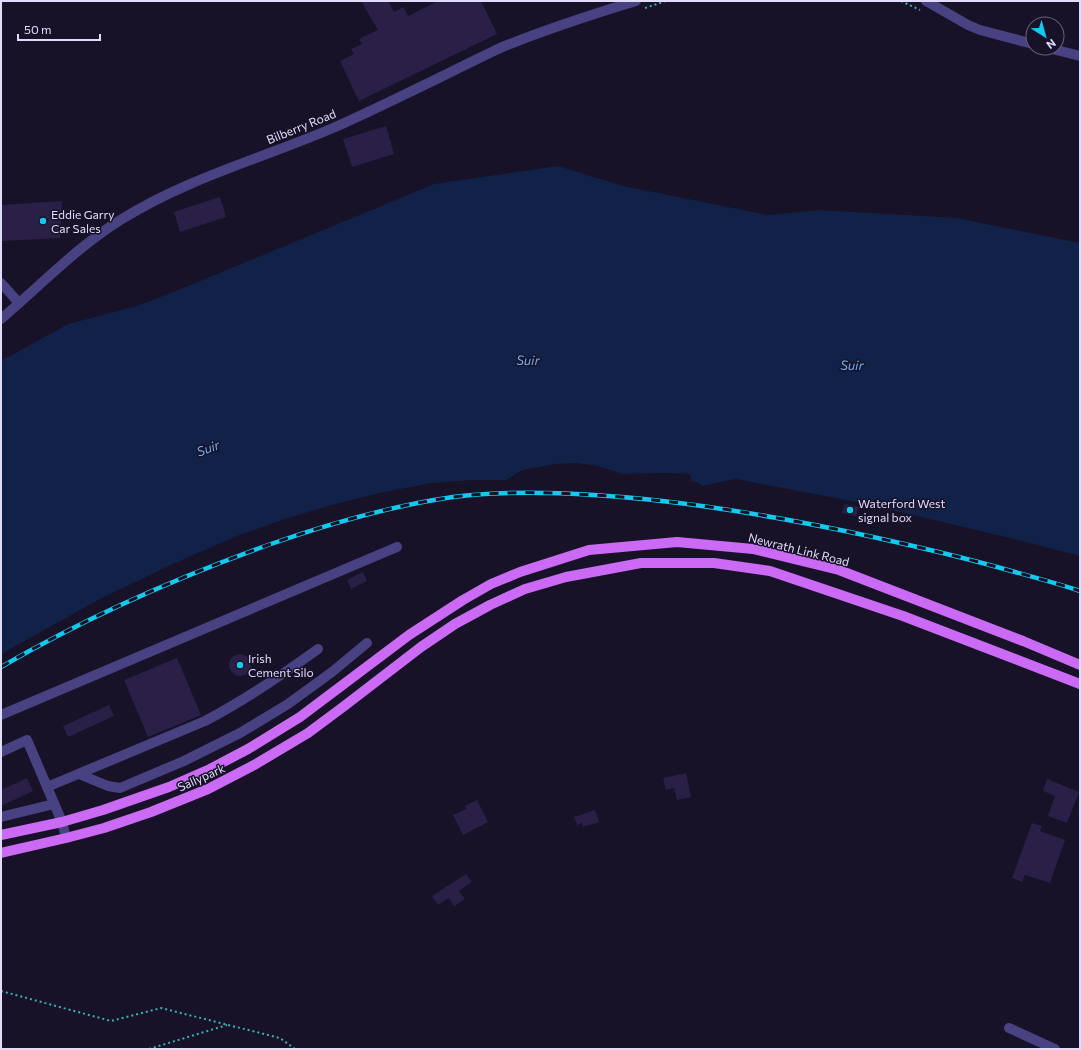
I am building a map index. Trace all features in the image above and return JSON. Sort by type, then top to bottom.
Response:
[{"type":"main road","name":"Newrath Link Road","points":[[379,658],[446,609],[478,591],[520,572],[589,550],[677,542],[753,549],[839,570],[1015,638],[1080,665]]},
{"type":"main road","name":"Sallypark","points":[[1,853],[66,838],[128,820],[208,789],[273,755],[313,729],[421,647],[455,624],[490,605],[525,589],[566,577],[641,563],[714,562],[770,571],[903,616],[1080,684]]},
{"type":"main road","name":"Sallypark","points":[[1,835],[62,822],[103,810],[148,795],[189,778],[266,739],[300,717],[379,658]]},
{"type":"street","name":"Bilberry Road","points":[[1,319],[92,239],[123,218],[171,192],[204,177],[332,128],[500,48],[554,27],[636,1]]},
{"type":"street","points":[[926,1],[980,30],[1025,42]]},
{"type":"street","points":[[1065,52],[1080,56]]},
{"type":"street","points":[[1,283],[19,304]]},
{"type":"street","points":[[1,715],[397,547]]},
{"type":"street","points":[[79,774],[108,786],[120,788],[184,761],[240,733],[288,704],[332,672],[367,643]]},
{"type":"street","points":[[47,787],[221,712],[267,684],[318,648]]},
{"type":"street","points":[[1,752],[27,740],[62,822],[66,838]]},
{"type":"street","points":[[1,816],[54,804]]},
{"type":"street","points":[[1009,1028],[1055,1049]]},
{"type":"path","points":[[1,991],[111,1021],[161,1008],[280,1038],[295,1049]]},
{"type":"path","points":[[149,1049],[228,1025]]},
{"type":"water","name":"Suir","points":[[558,166],[623,186],[768,215],[820,210],[957,218],[1080,243],[1080,556],[866,504],[736,479],[702,486],[697,482],[691,481],[689,474],[623,474],[598,466],[577,463],[556,464],[523,470],[506,480],[473,480],[431,483],[380,493],[328,506],[282,520],[237,536],[173,564],[100,599],[1,654],[1,361],[68,324],[137,306],[434,184]]},
{"type":"building","points":[[361,1],[388,1],[394,12],[403,7],[408,16],[438,1],[481,1],[497,34],[359,101],[340,61],[354,54],[351,49],[362,44],[359,39],[378,30]]},
{"type":"building","points":[[386,126],[394,154],[352,167],[343,139]]},
{"type":"building","points":[[220,197],[226,217],[180,232],[174,212]]},
{"type":"building","points":[[62,201],[60,238],[1,241],[1,205]]},
{"type":"building","name":"Waterford West signal box","points":[[845,504],[859,507],[856,516],[842,513]]},
{"type":"building","points":[[363,572],[367,581],[351,589],[347,580]]},
{"type":"building","name":"Irish Cement Silo","points":[[240,654],[248,657],[251,665],[248,673],[240,676],[232,673],[229,665],[232,657]]},
{"type":"building","points":[[177,658],[201,715],[148,737],[124,680]]},
{"type":"building","points":[[109,705],[114,716],[68,737],[63,726]]},
{"type":"building","points":[[686,773],[691,797],[677,800],[674,788],[666,790],[663,778]]},
{"type":"building","points":[[27,778],[33,791],[1,806],[1,790]]},
{"type":"building","points":[[1047,779],[1079,792],[1067,823],[1048,816],[1055,796],[1043,791]]},
{"type":"building","points":[[477,800],[488,822],[463,835],[453,815],[466,809],[465,806]]},
{"type":"building","points":[[595,810],[599,822],[583,827],[582,823],[577,825],[574,817]]},
{"type":"building","points":[[1032,823],[1042,826],[1040,831],[1065,840],[1050,883],[1025,875],[1022,882],[1012,878]]},
{"type":"building","points":[[466,874],[472,882],[459,891],[465,899],[454,906],[449,898],[438,905],[432,896]]},
{"type":"railway","points":[[1,667],[65,632],[132,600],[199,571],[268,545],[336,523],[406,505],[453,497],[488,494],[541,493],[626,497],[752,513],[845,531],[930,550],[994,566],[1080,591]]},
{"type":"place","name":"Eddie Garry Car Sales","points":[[43,221]]},
{"type":"place","name":"Waterford West signal box","points":[[850,510]]},
{"type":"place","name":"Irish Cement Silo","points":[[240,665]]}]
